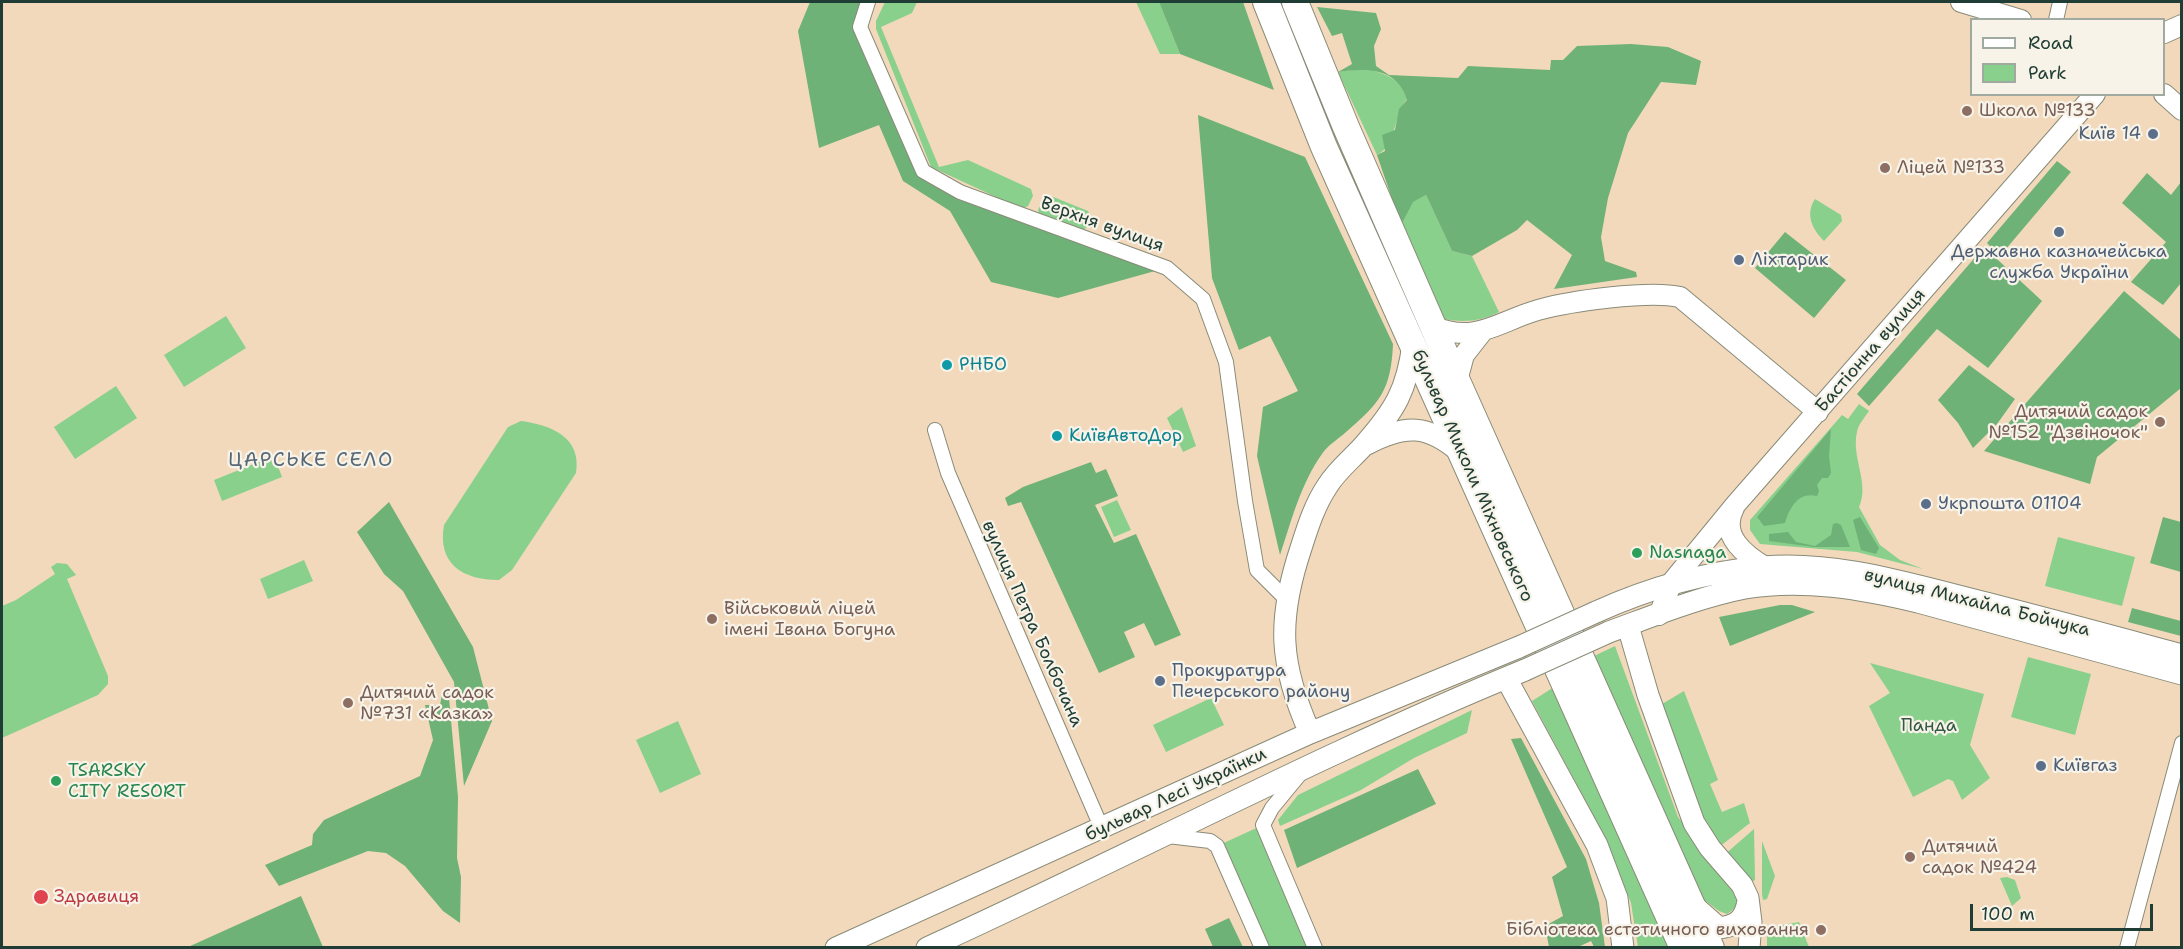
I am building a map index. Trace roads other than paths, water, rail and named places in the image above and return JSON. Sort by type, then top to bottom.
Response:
[{"type":"highway","name":"бульвар Миколи Міхновського","points":[[1266,2],[1307,108],[1683,948]]},
{"type":"highway","name":"бульвар Миколи Міхновського","points":[[1295,2],[1346,128],[1457,381],[1711,948]]},
{"type":"main road","points":[[1310,734],[1297,705],[1287,665],[1283,636],[1287,600],[1300,552],[1316,508],[1332,479],[1364,446],[1397,404],[1405,388],[1413,344]]},
{"type":"main road","points":[[1364,446],[1390,432],[1406,429],[1443,437],[1462,454]]},
{"type":"main road","name":"вулиця Михайла Бойчука","points":[[1519,647],[1596,612],[1672,582],[1765,567],[1819,569],[1894,579],[2181,655]]},
{"type":"main road","name":"вулиця Михайла Бойчука","points":[[1516,674],[1619,629],[1725,593],[1765,586],[1792,585],[1853,589],[1918,602],[2181,674]]},
{"type":"main road","points":[[1619,629],[1648,695],[1694,823],[1710,848],[1742,885],[1748,897],[1751,922],[1749,948]]},
{"type":"main road","name":"бульвар Лесі Українки","points":[[836,948],[1310,734],[1519,647]]},
{"type":"main road","points":[[1461,672],[1468,677],[1471,687],[1469,695]]},
{"type":"main road","points":[[1516,674],[1597,845],[1617,898],[1623,948]]},
{"type":"main road","name":"бульвар Лесі Українки","points":[[927,948],[1166,836],[1307,766],[1516,674]]},
{"type":"main road","points":[[1690,903],[1719,928],[1732,927],[1742,920],[1746,913],[1748,897]]},
{"type":"main road","points":[[1672,923],[1677,948]]},
{"type":"street","name":"Верхня вулиця","points":[[868,2],[860,27],[923,171],[960,192],[1167,268],[1203,299],[1226,362],[1257,570],[1287,600]]},
{"type":"street","points":[[1961,2],[2013,18]]},
{"type":"street","points":[[2056,18],[2060,2]]},
{"type":"street","points":[[2165,32],[2181,25]]},
{"type":"street","name":"Бастіонна вулиця","points":[[1659,615],[1672,582],[1737,504],[2093,96]]},
{"type":"street","points":[[2165,96],[2181,110]]},
{"type":"street","points":[[1433,326],[1456,334],[1482,332],[1541,309],[1636,296],[1662,294],[1680,297],[1818,412]]},
{"type":"street","points":[[1457,381],[1464,355],[1482,332]]},
{"type":"street","name":"вулиця Петра Болбочана","points":[[935,430],[948,473],[1102,829]]},
{"type":"street","points":[[1737,504],[1730,518],[1734,541],[1742,552],[1765,567]]},
{"type":"street","points":[[2127,948],[2181,744]]},
{"type":"street","points":[[1307,766],[1272,808],[1263,825],[1315,948]]},
{"type":"street","points":[[1166,836],[1210,841],[1217,846],[1262,948]]},
{"type":"place","name":"Школа №133","points":[[1967,111]]},
{"type":"place","name":"Київ 14","points":[[2153,134]]},
{"type":"place","name":"Ліцей №133","points":[[1885,168]]},
{"type":"place","name":"Державна казначейська служба України","points":[[2059,232]]},
{"type":"place","name":"Ліхтарик","points":[[1739,260]]},
{"type":"place","name":"РНБО","points":[[947,365]]},
{"type":"place","name":"Дитячий садок №152 \"Дзвіночок\"","points":[[2160,422]]},
{"type":"place","name":"КиївАвтоДор","points":[[1057,436]]},
{"type":"place","name":"Укрпошта 01104","points":[[1926,504]]},
{"type":"place","name":"Nasnaga","points":[[1637,553]]},
{"type":"place","name":"Військовий ліцей імені Івана Богуна","points":[[712,619]]},
{"type":"place","name":"Прокуратура Печерського району","points":[[1160,681]]},
{"type":"place","name":"Дитячий садок №731 «Казка»","points":[[348,703]]},
{"type":"place","name":"Київгаз","points":[[2041,766]]},
{"type":"place","name":"TSARSKY CITY RESORT","points":[[56,781]]},
{"type":"place","name":"Дитячий садок №424","points":[[1910,857]]},
{"type":"place","name":"Здравиця","points":[[41,897]]},
{"type":"place","name":"Бібліотека естетичного виховання","points":[[1821,930]]},
{"type":"district","name":"ЦАРСЬКЕ СЕЛО","points":[[311,461]]},
{"type":"park label","name":"Панда","points":[[1929,726]]}]
